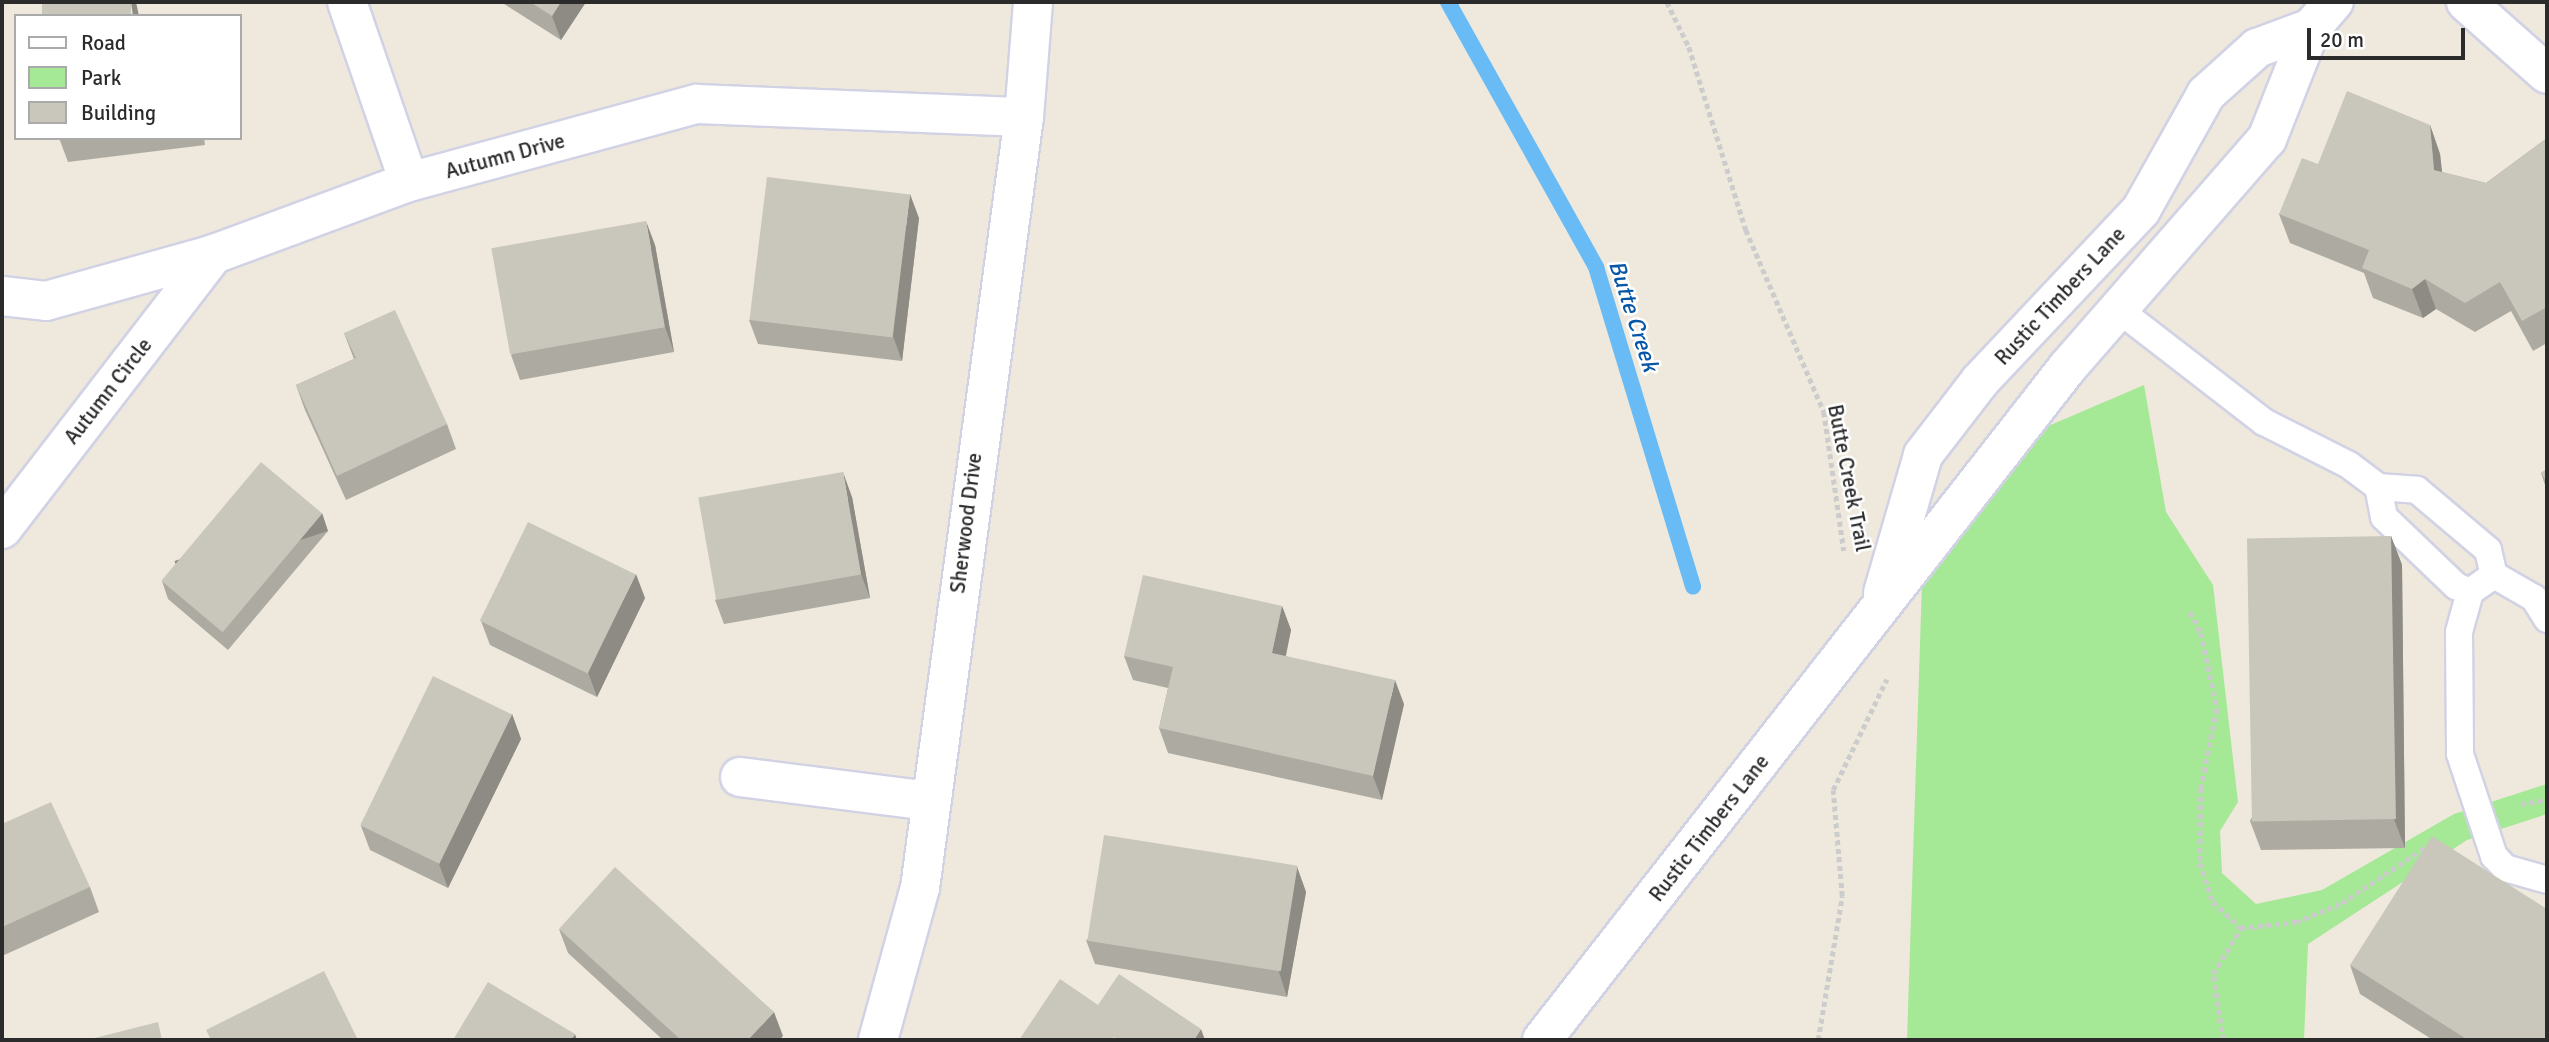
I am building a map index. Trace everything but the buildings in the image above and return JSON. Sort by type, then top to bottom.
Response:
[{"type":"street","points":[[347,2],[409,182]]},
{"type":"street","name":"Sherwood Drive","points":[[878,1040],[904,963],[931,801],[1024,117],[1033,2]]},
{"type":"street","points":[[2466,2],[2547,74]]},
{"type":"street","name":"Rustic Timbers Lane","points":[[1873,620],[1923,455],[1980,381],[2141,210],[2207,94],[2257,48],[2323,15]]},
{"type":"street","name":"Rustic Timbers Lane","points":[[1542,1040],[2119,310],[2267,139],[2323,15]]},
{"type":"street","name":"Autumn Drive","points":[[2,296],[46,301],[215,254],[409,182],[697,104],[1024,117]]},
{"type":"street","name":"Autumn Circle","points":[[2,529],[215,254]]},
{"type":"street","points":[[2081,275],[2119,310]]},
{"type":"street","points":[[740,777],[931,801]]},
{"type":"lane","points":[[2119,310],[2227,398],[2378,487],[2417,489],[2488,550],[2494,575],[2534,598],[2547,619]]},
{"type":"lane","points":[[2378,487],[2384,517],[2470,592]]},
{"type":"lane","points":[[2494,575],[2470,592],[2459,632],[2459,742],[2479,817],[2505,868],[2547,880]]},
{"type":"path","name":"Butte Creek Trail","points":[[1667,2],[1689,47],[1746,230],[1824,412],[1842,547],[1873,620],[1897,659],[1833,790],[1842,896],[1818,1040]]},
{"type":"path","points":[[2190,612],[2201,633],[2217,709],[2202,788],[2200,863],[2213,902],[2241,928],[2297,922],[2342,903],[2479,817],[2547,799]]},
{"type":"path","points":[[2223,1040],[2213,974],[2241,928]]},
{"type":"green space","points":[[2144,385],[2166,512],[2213,585],[2238,802],[2220,831],[2222,873],[2256,904],[2322,890],[2454,814],[2547,784],[2547,814],[2467,840],[2308,944],[2304,1040],[1907,1040],[1922,583],[2032,433]]},
{"type":"waterway","name":"Butte Creek","points":[[1448,2],[1596,267],[1693,587]]}]
